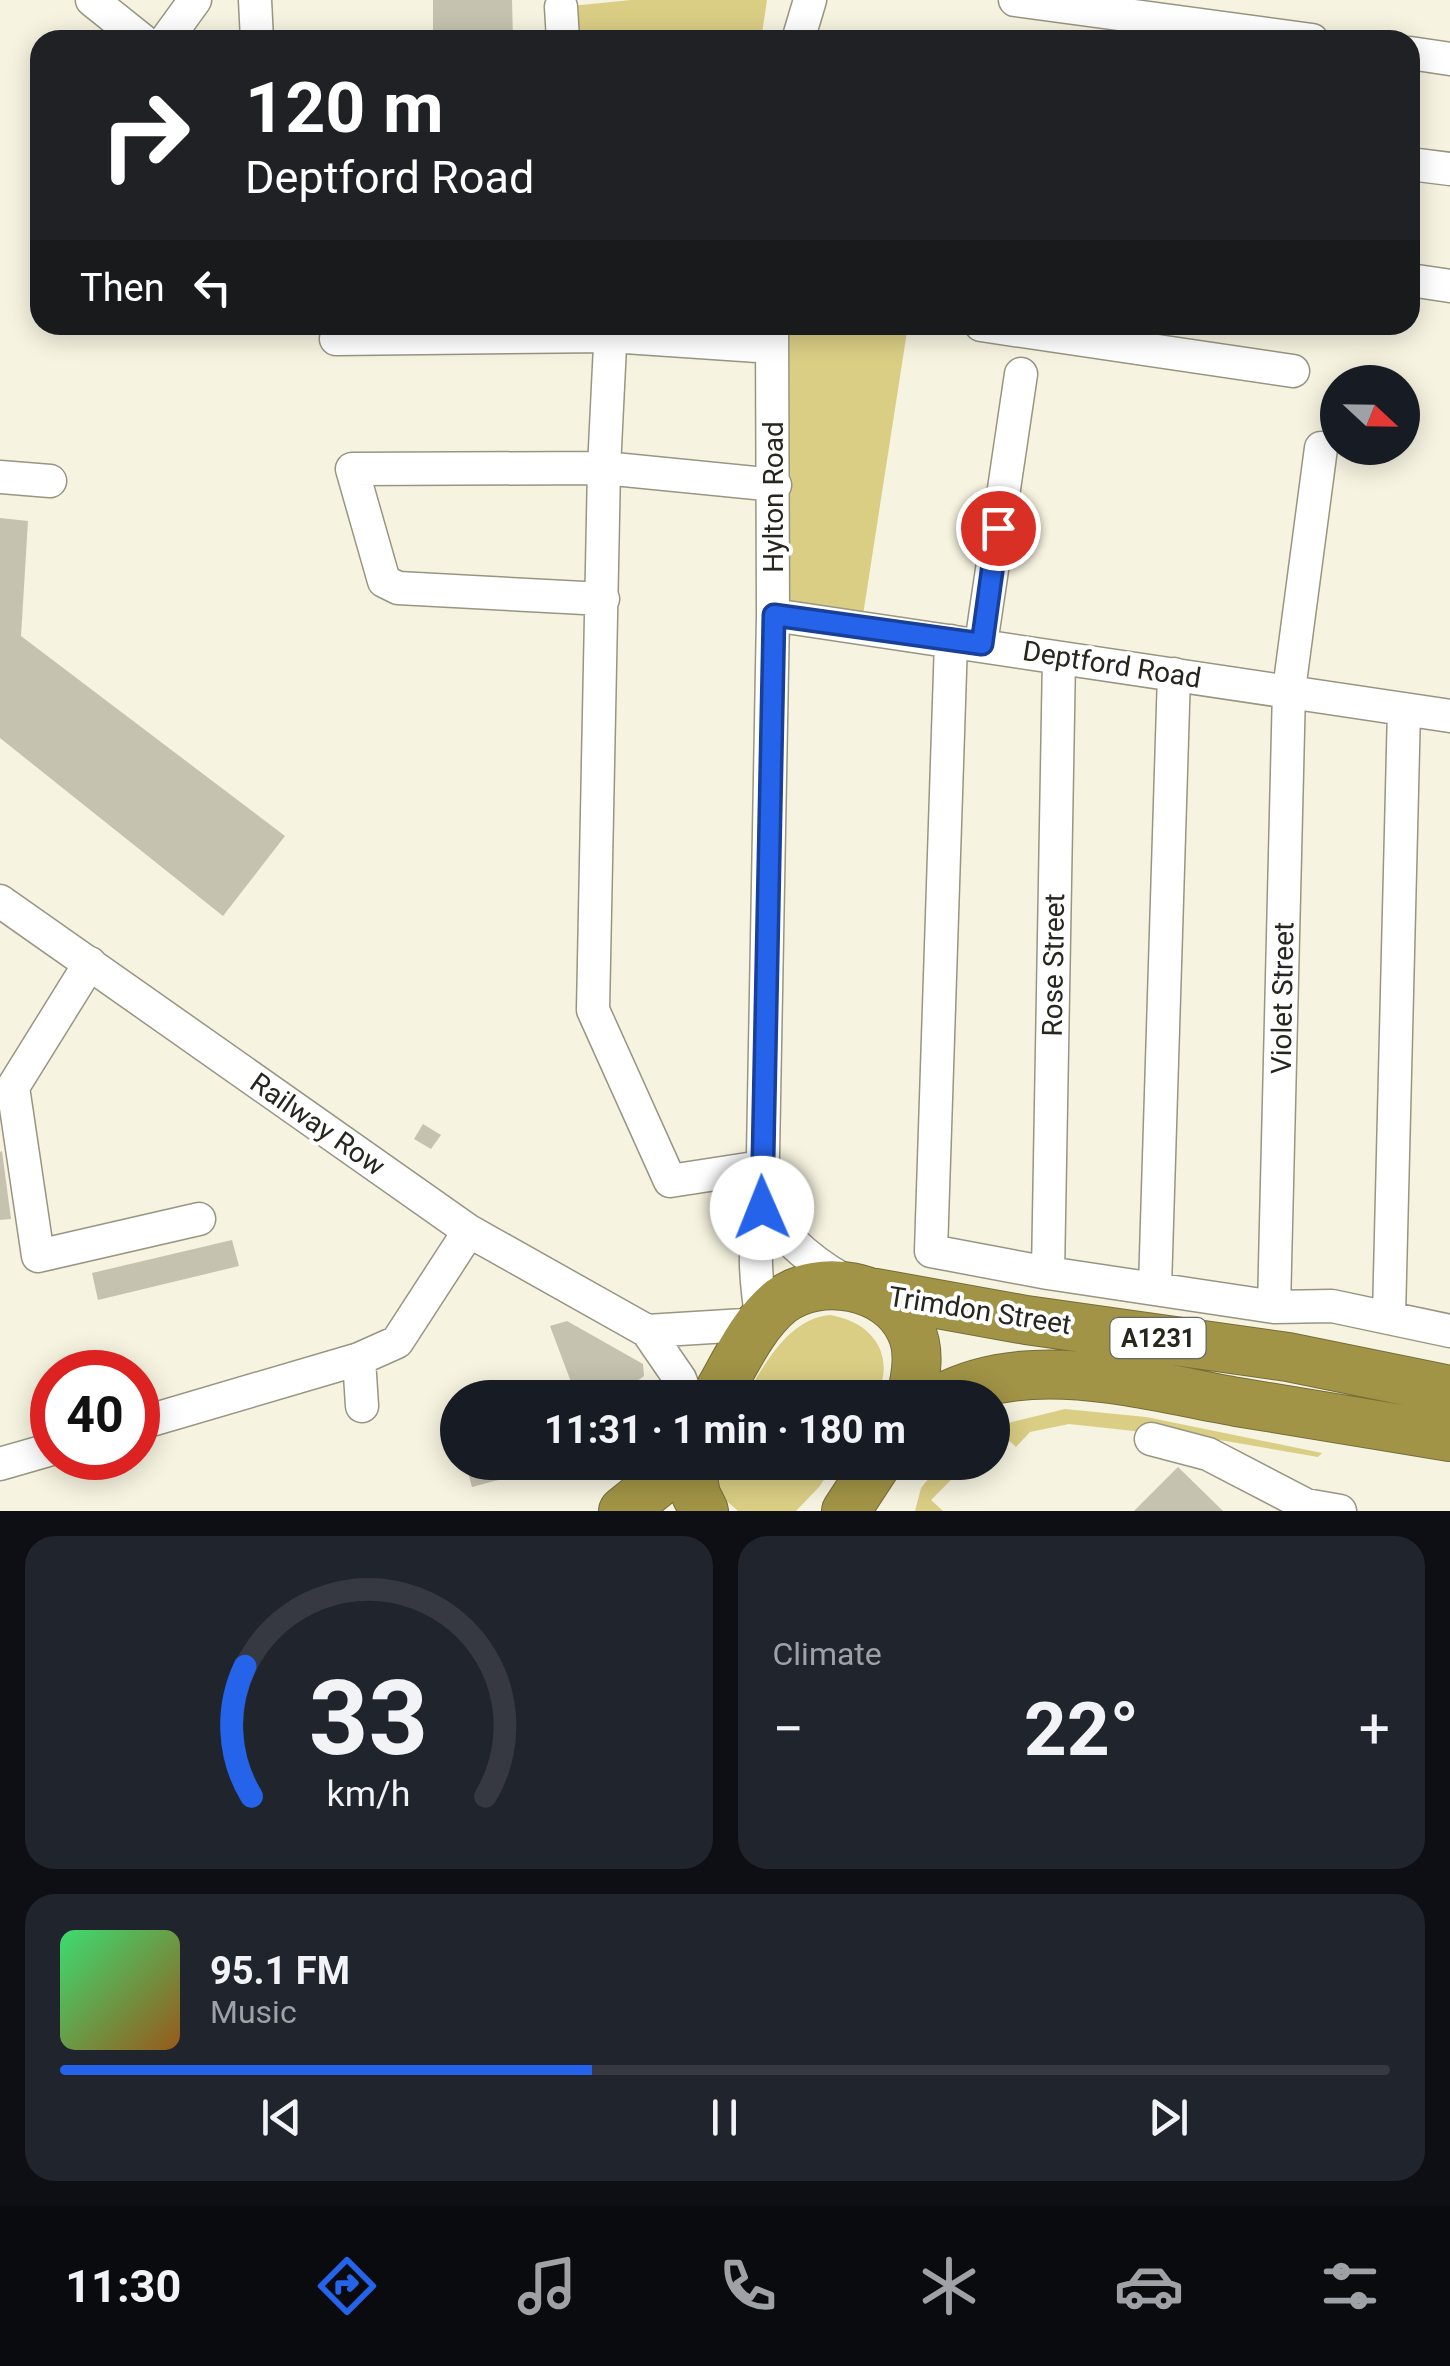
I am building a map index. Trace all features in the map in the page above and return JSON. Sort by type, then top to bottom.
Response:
[{"type":"highway","name":"Trimdon Street","points":[[761,1323],[780,1302],[798,1292],[818,1286],[863,1290],[1007,1316],[1288,1357],[1450,1390]]},
{"type":"highway","points":[[863,1290],[886,1300],[912,1332],[915,1380]]},
{"type":"highway","points":[[727,1380],[761,1323]]},
{"type":"highway","name":"Trimdon Street","points":[[997,1380],[1009,1376],[1083,1378],[1450,1437]]},
{"type":"highway","points":[[623,1511],[658,1480]]},
{"type":"highway","points":[[693,1480],[704,1511]]},
{"type":"highway","points":[[846,1511],[868,1480]]},
{"type":"street","points":[[92,0],[130,30]]},
{"type":"street","points":[[173,30],[195,0]]},
{"type":"street","points":[[254,0],[256,30]]},
{"type":"street","points":[[801,30],[810,0]]},
{"type":"street","points":[[1016,0],[1238,30]]},
{"type":"street","points":[[561,7],[562,30]]},
{"type":"street","points":[[1420,54],[1450,58]]},
{"type":"street","points":[[1420,165],[1450,169]]},
{"type":"street","points":[[1420,282],[1450,286]]},
{"type":"street","points":[[336,339],[458,335]]},
{"type":"street","points":[[610,335],[593,1010],[670,1181],[761,1167]]},
{"type":"street","points":[[745,335],[772,336]]},
{"type":"street","points":[[1049,335],[1293,371]]},
{"type":"street","name":"Hylton Road","points":[[761,1323],[755,1264],[762,1208],[774,615],[772,336]]},
{"type":"street","points":[[1022,374],[966,642],[931,1251],[1048,1273],[1274,1306],[1332,1306],[1450,1331]]},
{"type":"street","name":"Violet Street","points":[[1274,1306],[1289,690],[1320,456]]},
{"type":"street","points":[[603,598],[398,588],[384,582],[352,469],[604,468],[774,485]]},
{"type":"street","points":[[0,476],[50,481]]},
{"type":"street","name":"Deptford Road","points":[[774,615],[1450,716]]},
{"type":"street","name":"Rose Street","points":[[1048,1273],[1059,658]]},
{"type":"street","points":[[1156,1287],[1174,674]]},
{"type":"street","points":[[1389,1316],[1404,709]]},
{"type":"street","name":"Railway Row","points":[[0,901],[469,1231],[646,1331],[680,1380]]},
{"type":"street","points":[[90,963],[13,1086],[38,1256],[200,1219]]},
{"type":"street","points":[[762,1208],[777,1228],[810,1258],[863,1290]]},
{"type":"street","points":[[160,1418],[359,1359],[397,1342],[469,1231]]},
{"type":"street","points":[[646,1331],[761,1323]]},
{"type":"street","points":[[359,1359],[362,1406]]},
{"type":"street","points":[[1151,1439],[1208,1454],[1287,1501],[1340,1511]]},
{"type":"street","points":[[0,1464],[30,1455]]},
{"type":"street","points":[[878,1511],[880,1480]]},
{"type":"shaded area","points":[[631,0],[767,0],[762,30],[562,30],[561,7]]},
{"type":"shaded area","points":[[772,335],[906,335],[861,628],[773,615]]},
{"type":"shaded area","points":[[830,1315],[845,1319],[869,1333],[882,1355],[882,1380],[756,1380],[779,1345],[815,1318]]},
{"type":"shaded area","points":[[1065,1409],[1146,1417],[1322,1453],[1318,1457],[1226,1441],[1069,1424],[1030,1432],[1016,1447],[1010,1441],[1010,1423]]},
{"type":"shaded area","points":[[717,1480],[824,1480],[796,1511],[738,1511],[721,1496]]},
{"type":"shaded area","points":[[927,1480],[951,1480],[931,1500],[943,1511],[915,1511]]},
{"type":"building","points":[[433,0],[512,0],[513,30],[433,30]]},
{"type":"building","points":[[0,518],[28,521],[21,636],[285,836],[223,916],[0,738]]},
{"type":"building","points":[[423,1124],[441,1135],[431,1149],[414,1139]]},
{"type":"building","points":[[0,1152],[11,1219],[0,1220]]},
{"type":"building","points":[[232,1240],[239,1266],[98,1300],[92,1273]]},
{"type":"building","points":[[567,1321],[643,1364],[644,1376],[639,1380],[570,1380],[550,1326]]},
{"type":"building","points":[[1178,1467],[1223,1511],[1134,1511]]},
{"type":"building","points":[[470,1480],[498,1480],[472,1487]]},
{"type":"route","points":[[762,1208],[774,615],[982,644],[998,528]]}]
